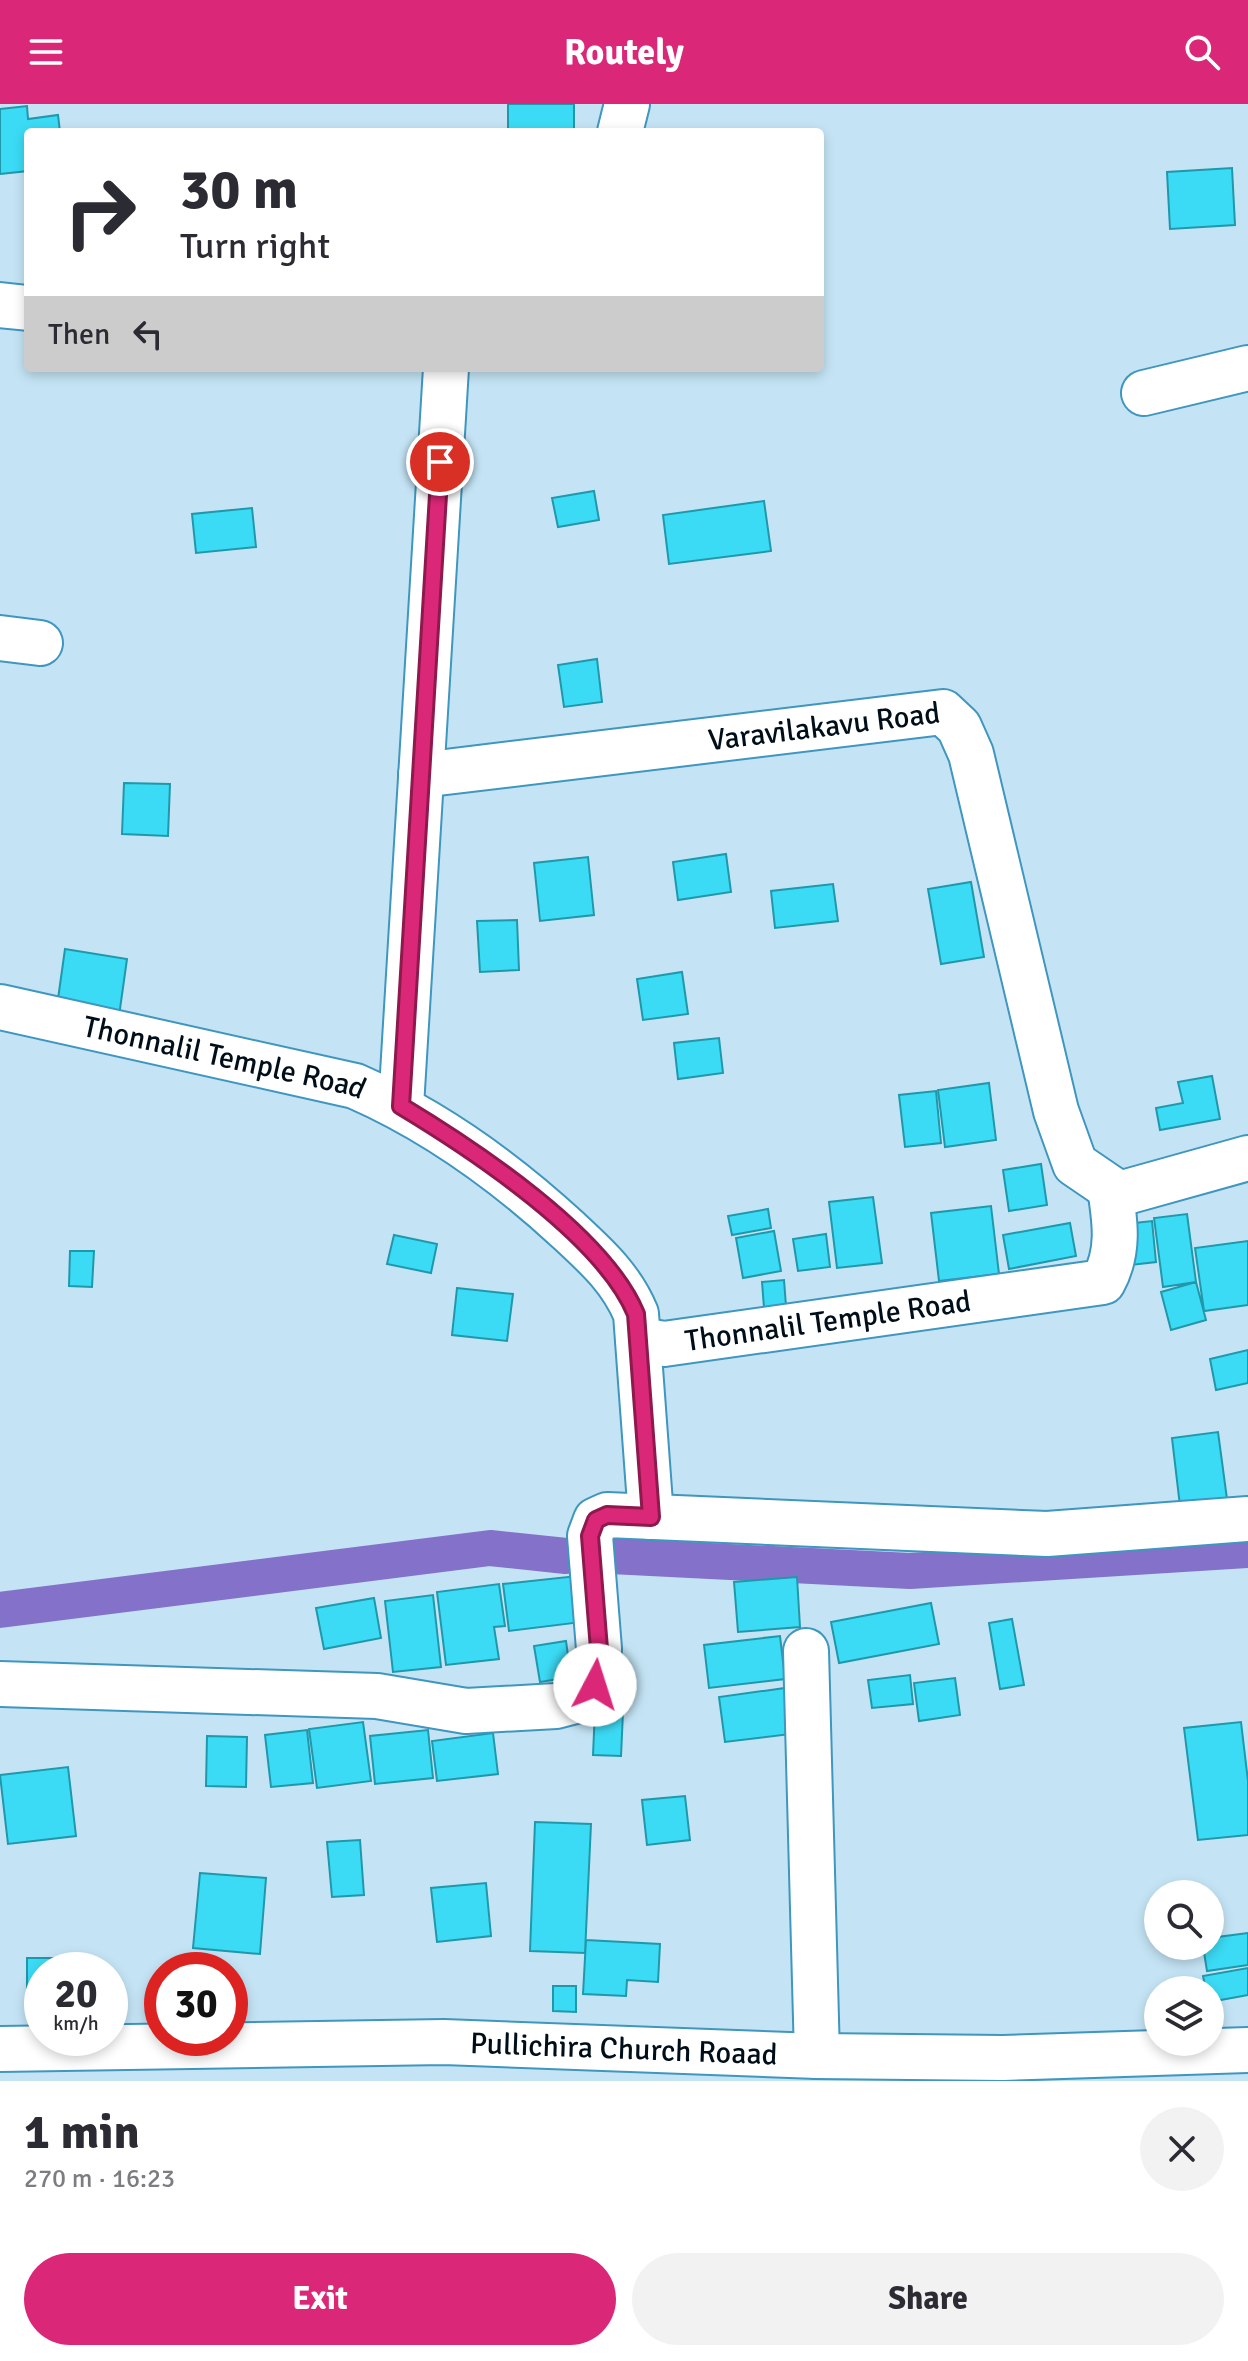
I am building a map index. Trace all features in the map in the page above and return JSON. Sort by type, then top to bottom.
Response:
[{"type":"street","points":[[621,128],[627,104]]},
{"type":"street","points":[[0,305],[24,308]]},
{"type":"street","points":[[1144,393],[1248,368]]},
{"type":"street","points":[[401,1106],[446,372]]},
{"type":"street","name":"Varavilakavu Road","points":[[421,775],[943,712],[959,727],[971,754],[1067,1147],[1075,1164],[1114,1191]]},
{"type":"street","name":"Thonnalil Temple Road","points":[[0,1007],[355,1086],[401,1106],[525,1190],[605,1264],[626,1290],[636,1314],[638,1339],[664,1344],[1103,1282],[1114,1262],[1114,1191]]},
{"type":"street","points":[[1114,1191],[1248,1158]]},
{"type":"street","points":[[638,1339],[651,1517]]},
{"type":"street","points":[[0,1684],[377,1696],[466,1711],[556,1706],[579,1700],[595,1685],[599,1649],[590,1536],[596,1520],[607,1515],[1047,1534],[1248,1519]]},
{"type":"street","points":[[806,1651],[817,2056]]},
{"type":"street","name":"Pullichira Church Roaad","points":[[0,2049],[444,2042],[817,2056],[1003,2070],[1248,2050]]},
{"type":"building","points":[[508,104],[574,104],[574,128],[508,128]]},
{"type":"building","points":[[27,106],[28,119],[58,115],[60,128],[24,128],[24,171],[0,174],[0,109]]},
{"type":"building","points":[[1232,168],[1235,225],[1170,229],[1167,172]]},
{"type":"building","points":[[594,491],[599,520],[558,527],[552,498]]},
{"type":"building","points":[[764,501],[771,551],[669,564],[663,515]]},
{"type":"building","points":[[252,508],[256,547],[196,553],[192,514]]},
{"type":"building","points":[[597,659],[602,702],[564,707],[558,665]]},
{"type":"building","points":[[124,783],[170,784],[168,836],[122,834]]},
{"type":"building","points":[[726,854],[731,892],[678,900],[673,862]]},
{"type":"building","points":[[588,857],[594,915],[540,921],[534,863]]},
{"type":"building","points":[[971,882],[984,957],[941,964],[928,889]]},
{"type":"building","points":[[833,884],[838,921],[775,928],[771,891]]},
{"type":"building","points":[[517,920],[519,970],[480,972],[477,921]]},
{"type":"building","points":[[65,949],[127,959],[119,1016],[57,1006]]},
{"type":"building","points":[[682,972],[688,1014],[643,1020],[637,979]]},
{"type":"building","points":[[719,1038],[723,1073],[678,1079],[674,1043]]},
{"type":"building","points":[[1212,1076],[1220,1119],[1160,1130],[1156,1108],[1183,1103],[1178,1082]]},
{"type":"building","points":[[989,1083],[996,1140],[945,1147],[938,1090]]},
{"type":"building","points":[[936,1091],[941,1143],[905,1147],[899,1095]]},
{"type":"building","points":[[1041,1164],[1047,1205],[1009,1211],[1003,1170]]},
{"type":"building","points":[[873,1197],[882,1263],[837,1268],[829,1202]]},
{"type":"building","points":[[991,1206],[999,1274],[939,1281],[931,1213]]},
{"type":"building","points":[[768,1209],[771,1228],[732,1235],[728,1216]]},
{"type":"building","points":[[1187,1214],[1196,1282],[1163,1287],[1154,1218]]},
{"type":"building","points":[[1152,1221],[1156,1262],[1131,1265],[1126,1224]]},
{"type":"building","points":[[1070,1223],[1076,1256],[1009,1269],[1003,1235]]},
{"type":"building","points":[[774,1231],[781,1271],[743,1278],[736,1238]]},
{"type":"building","points":[[826,1234],[830,1267],[798,1271],[793,1239]]},
{"type":"building","points":[[394,1235],[437,1244],[431,1273],[387,1264]]},
{"type":"building","points":[[1248,1241],[1248,1305],[1204,1311],[1195,1248]]},
{"type":"building","points":[[70,1251],[94,1251],[92,1287],[69,1286]]},
{"type":"building","points":[[784,1280],[786,1306],[764,1308],[762,1282]]},
{"type":"building","points":[[1196,1282],[1206,1320],[1171,1330],[1161,1292]]},
{"type":"building","points":[[457,1288],[513,1294],[507,1341],[452,1335]]},
{"type":"building","points":[[1248,1350],[1248,1383],[1216,1390],[1210,1359]]},
{"type":"building","points":[[1218,1432],[1227,1499],[1180,1506],[1172,1438]]},
{"type":"building","points":[[577,1576],[582,1622],[509,1631],[503,1584]]},
{"type":"building","points":[[797,1577],[800,1627],[738,1632],[734,1582]]},
{"type":"building","points":[[499,1584],[505,1626],[494,1627],[499,1659],[446,1665],[437,1592]]},
{"type":"building","points":[[433,1595],[441,1667],[393,1672],[385,1601]]},
{"type":"building","points":[[374,1598],[381,1638],[324,1649],[316,1608]]},
{"type":"building","points":[[931,1603],[939,1644],[839,1663],[831,1622]]},
{"type":"building","points":[[1012,1619],[1024,1685],[1000,1689],[989,1623]]},
{"type":"building","points":[[780,1636],[785,1679],[709,1688],[704,1645]]},
{"type":"building","points":[[566,1641],[571,1677],[540,1682],[534,1646]]},
{"type":"building","points":[[910,1675],[913,1704],[872,1708],[868,1680]]},
{"type":"building","points":[[955,1678],[960,1715],[919,1721],[914,1683]]},
{"type":"building","points":[[785,1688],[791,1734],[725,1742],[719,1697]]},
{"type":"building","points":[[595,1710],[623,1712],[621,1756],[593,1755]]},
{"type":"building","points":[[363,1722],[371,1781],[317,1788],[309,1729]]},
{"type":"building","points":[[1241,1722],[1248,1781],[1248,1835],[1198,1840],[1184,1728]]},
{"type":"building","points":[[307,1730],[313,1783],[271,1787],[265,1735]]},
{"type":"building","points":[[428,1730],[433,1778],[375,1784],[370,1736]]},
{"type":"building","points":[[493,1733],[498,1774],[437,1781],[432,1741]]},
{"type":"building","points":[[207,1736],[247,1737],[246,1787],[206,1786]]},
{"type":"building","points":[[68,1767],[76,1836],[8,1844],[0,1775]]},
{"type":"building","points":[[685,1796],[690,1840],[647,1845],[642,1800]]},
{"type":"building","points":[[535,1822],[591,1824],[585,1953],[530,1951]]},
{"type":"building","points":[[360,1840],[364,1895],[332,1897],[327,1842]]},
{"type":"building","points":[[200,1873],[266,1878],[260,1954],[193,1948]]},
{"type":"building","points":[[486,1883],[491,1936],[437,1942],[431,1888]]},
{"type":"building","points":[[1248,1933],[1248,1965],[1207,1971],[1205,1960],[1224,1960],[1224,1936]]},
{"type":"building","points":[[586,1940],[660,1944],[658,1982],[627,1980],[626,1996],[583,1994]]},
{"type":"building","points":[[1248,1968],[1248,1995],[1224,1999],[1224,1976],[1203,1976]]},
{"type":"building","points":[[553,1986],[576,1986],[576,2012],[553,2011]]},
{"type":"waterway","points":[[0,1610],[490,1548],[566,1556]]},
{"type":"waterway","points":[[611,1556],[910,1571],[1248,1550]]},
{"type":"route","points":[[440,462],[401,1106],[488,1162],[525,1190],[605,1264],[626,1290],[636,1314],[651,1517],[607,1515],[596,1520],[590,1536],[599,1649],[595,1685]]}]
